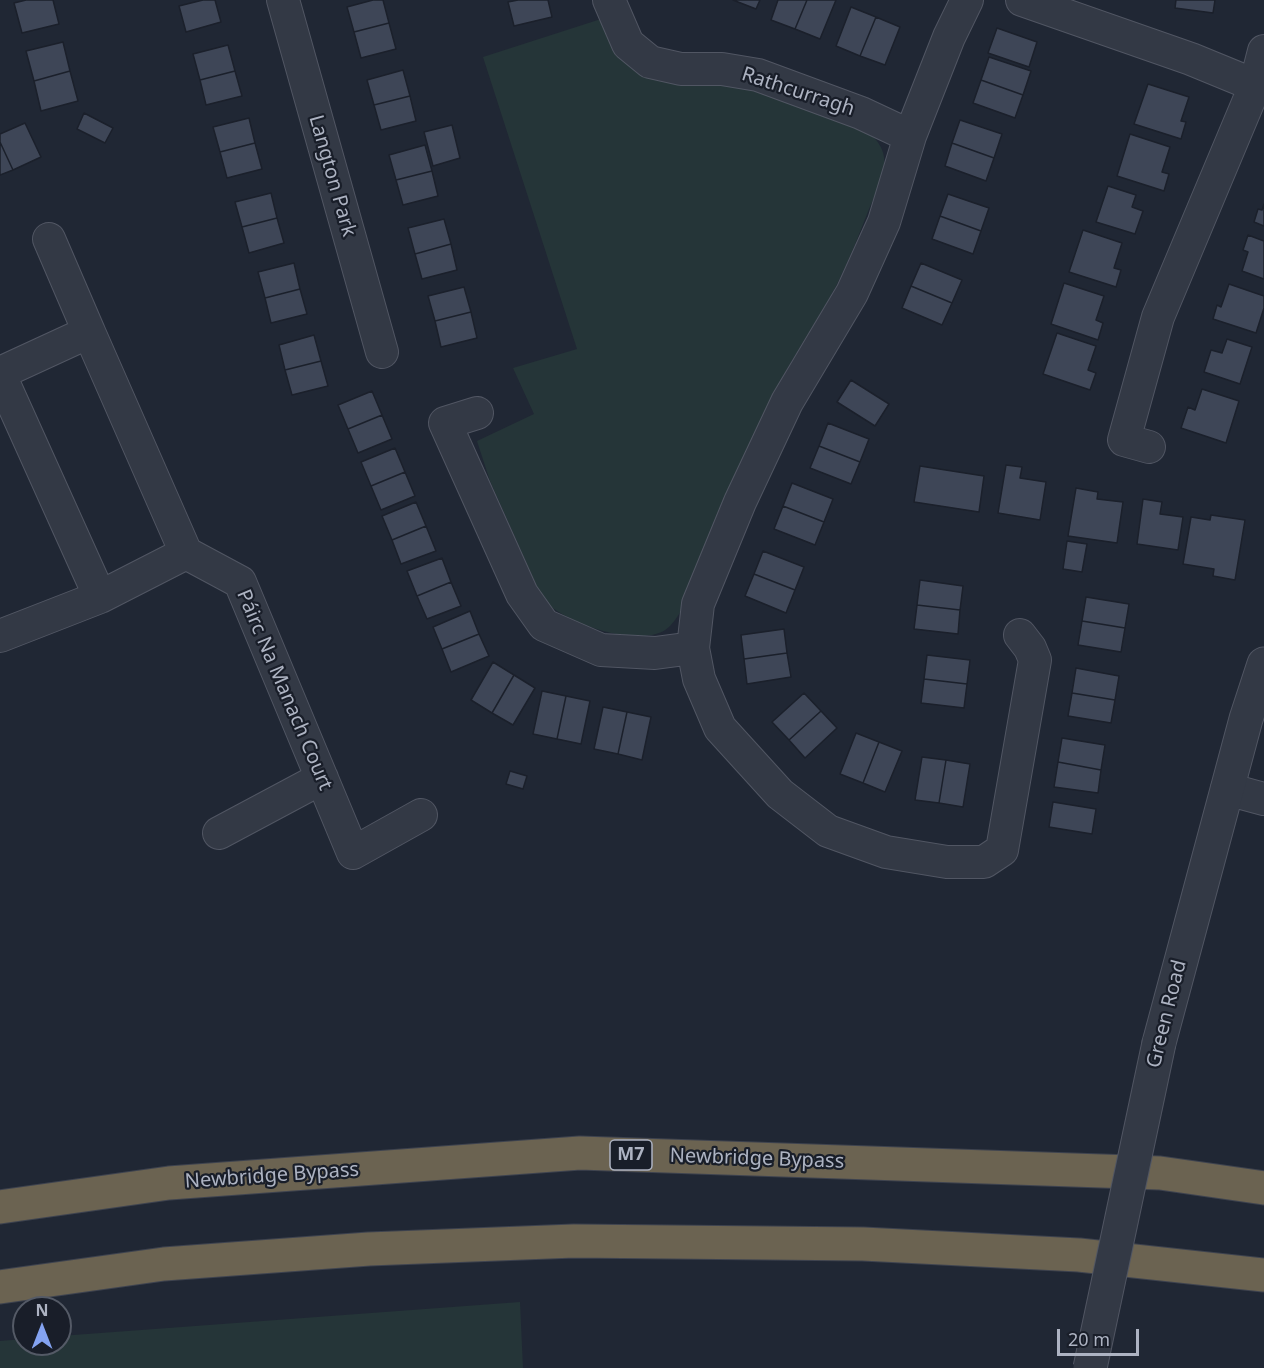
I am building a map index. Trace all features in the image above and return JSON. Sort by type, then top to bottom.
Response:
[{"type":"highway","name":"Newbridge Bypass","points":[[0,1207],[169,1183],[580,1153],[1160,1173],[1264,1188]]},
{"type":"highway","points":[[0,1287],[176,1263],[369,1250],[574,1241],[863,1244],[1079,1255],[1264,1275]]},
{"type":"street","name":"Langton Park","points":[[283,0],[382,352]]},
{"type":"street","name":"Rathcurragh","points":[[609,0],[628,44],[650,62],[681,69],[722,69],[758,75],[861,113],[910,136]]},
{"type":"street","points":[[967,0],[949,37],[910,136],[884,222],[852,293],[787,402],[740,502],[698,604],[693,648],[699,679],[720,728],[780,794],[828,831],[886,852],[947,862],[984,862],[1002,850],[1035,660],[1030,648],[1020,635]]},
{"type":"street","points":[[1022,0],[1191,59],[1260,88]]},
{"type":"street","points":[[1126,441],[1158,317],[1260,88],[1264,51]]},
{"type":"street","points":[[0,636],[100,597],[186,553],[49,239]]},
{"type":"street","points":[[89,332],[0,374],[100,597]]},
{"type":"street","points":[[477,413],[445,423],[522,594],[544,625],[601,650],[655,653],[693,648]]},
{"type":"street","name":"Páirc Na Manach Court","points":[[186,553],[240,582],[353,853],[421,815]]},
{"type":"street","name":"Green Road","points":[[1090,1368],[1159,1043],[1227,789],[1264,664]]},
{"type":"street","points":[[219,833],[322,778]]},
{"type":"street","points":[[1227,789],[1264,799]]},
{"type":"shaded area","points":[[601,19],[608,37],[745,83],[860,128],[880,145],[885,163],[880,185],[840,278],[780,382],[724,501],[687,600],[670,626],[658,633],[642,636],[624,635],[584,625],[566,617],[542,598],[490,481],[477,441],[534,414],[513,368],[577,349],[483,57]]},
{"type":"shaded area","points":[[520,1302],[523,1368],[0,1368],[0,1341],[12,1340],[12,1356],[72,1356],[72,1335]]},
{"type":"building","points":[[26,0],[53,0],[59,24],[22,33],[14,3]]},
{"type":"building","points":[[203,0],[215,0],[221,22],[186,32],[179,6]]},
{"type":"building","points":[[373,0],[383,0],[389,23],[354,32],[347,7]]},
{"type":"building","points":[[548,0],[552,17],[514,26],[508,2]]},
{"type":"building","points":[[733,0],[760,0],[756,9]]},
{"type":"building","points":[[778,0],[807,0],[795,29],[771,20]]},
{"type":"building","points":[[807,0],[836,0],[820,39],[795,29]]},
{"type":"building","points":[[1176,0],[1215,0],[1213,13],[1175,8]]},
{"type":"building","points":[[851,7],[876,17],[860,56],[836,46]]},
{"type":"building","points":[[876,17],[900,27],[885,65],[860,56]]},
{"type":"building","points":[[389,23],[396,49],[361,58],[354,32]]},
{"type":"building","points":[[997,28],[1037,42],[1029,67],[988,53]]},
{"type":"building","points":[[63,42],[70,71],[34,81],[26,51]]},
{"type":"building","points":[[228,45],[235,71],[200,80],[193,54]]},
{"type":"building","points":[[989,57],[1031,71],[1023,95],[981,80]]},
{"type":"building","points":[[403,70],[410,96],[374,105],[367,80]]},
{"type":"building","points":[[70,71],[78,101],[41,111],[34,81]]},
{"type":"building","points":[[235,71],[242,96],[206,105],[200,80]]},
{"type":"building","points":[[981,80],[1023,95],[1015,118],[973,103]]},
{"type":"building","points":[[1148,84],[1189,97],[1181,121],[1186,122],[1181,139],[1134,124]]},
{"type":"building","points":[[410,96],[416,121],[381,130],[374,105]]},
{"type":"building","points":[[84,113],[113,128],[105,143],[77,129]]},
{"type":"building","points":[[249,118],[255,143],[220,152],[213,127]]},
{"type":"building","points":[[960,120],[1002,134],[994,158],[952,143]]},
{"type":"building","points":[[25,123],[41,157],[13,170],[0,142],[0,134]]},
{"type":"building","points":[[452,125],[460,158],[433,166],[424,132]]},
{"type":"building","points":[[1130,134],[1170,147],[1162,172],[1169,174],[1164,191],[1117,176]]},
{"type":"building","points":[[0,142],[13,170],[0,175]]},
{"type":"building","points":[[255,143],[262,169],[227,178],[220,152]]},
{"type":"building","points":[[952,143],[994,158],[986,181],[945,166]]},
{"type":"building","points":[[425,145],[432,171],[396,180],[389,155]]},
{"type":"building","points":[[432,171],[438,196],[403,205],[396,180]]},
{"type":"building","points":[[1108,186],[1136,195],[1132,207],[1143,211],[1135,234],[1096,222]]},
{"type":"building","points":[[271,193],[277,218],[242,227],[235,202]]},
{"type":"building","points":[[948,194],[989,208],[981,231],[940,216]]},
{"type":"building","points":[[1264,204],[1264,226],[1254,222],[1258,209],[1262,210]]},
{"type":"building","points":[[940,216],[981,231],[973,254],[932,239]]},
{"type":"building","points":[[277,218],[284,243],[249,253],[242,227]]},
{"type":"building","points":[[444,219],[451,244],[415,254],[408,228]]},
{"type":"building","points":[[1083,230],[1122,243],[1114,268],[1121,270],[1116,287],[1069,272]]},
{"type":"building","points":[[1248,235],[1264,241],[1264,279],[1242,271],[1248,252],[1243,250]]},
{"type":"building","points":[[451,244],[457,270],[422,279],[415,254]]},
{"type":"building","points":[[294,263],[300,289],[265,298],[258,272]]},
{"type":"building","points":[[921,263],[962,280],[952,303],[911,286]]},
{"type":"building","points":[[1064,283],[1104,296],[1096,320],[1103,323],[1098,340],[1051,324]]},
{"type":"building","points":[[1229,284],[1264,296],[1264,308],[1256,333],[1213,319],[1217,305],[1221,307]]},
{"type":"building","points":[[911,286],[952,303],[942,325],[902,308]]},
{"type":"building","points":[[464,287],[471,312],[435,321],[428,296]]},
{"type":"building","points":[[300,289],[307,314],[271,323],[265,298]]},
{"type":"building","points":[[471,312],[477,338],[441,347],[435,321]]},
{"type":"building","points":[[1057,333],[1096,346],[1088,370],[1096,373],[1090,390],[1043,374]]},
{"type":"building","points":[[314,335],[321,361],[285,370],[279,345]]},
{"type":"building","points":[[1227,339],[1252,347],[1240,384],[1204,372],[1211,350],[1222,353]]},
{"type":"building","points":[[321,361],[328,386],[292,395],[285,370]]},
{"type":"building","points":[[851,380],[889,404],[875,426],[837,402]]},
{"type":"building","points":[[1202,389],[1239,401],[1226,443],[1181,428],[1188,407],[1195,410]]},
{"type":"building","points":[[372,391],[382,415],[348,429],[338,405]]},
{"type":"building","points":[[382,415],[392,439],[358,453],[348,429]]},
{"type":"building","points":[[828,423],[869,439],[860,462],[819,446]]},
{"type":"building","points":[[819,446],[860,462],[851,484],[810,468]]},
{"type":"building","points":[[395,448],[405,472],[371,486],[361,462]]},
{"type":"building","points":[[1006,465],[1022,467],[1020,478],[1046,482],[1040,520],[998,513]]},
{"type":"building","points":[[920,466],[984,476],[979,512],[914,502]]},
{"type":"building","points":[[405,472],[415,496],[381,510],[371,486]]},
{"type":"building","points":[[792,483],[833,499],[824,522],[783,506]]},
{"type":"building","points":[[1076,488],[1098,492],[1097,499],[1123,502],[1117,543],[1068,536]]},
{"type":"building","points":[[1143,499],[1162,502],[1160,514],[1183,517],[1178,550],[1137,544]]},
{"type":"building","points":[[416,502],[426,526],[392,540],[382,516]]},
{"type":"building","points":[[783,506],[824,522],[815,545],[774,529]]},
{"type":"building","points":[[1211,515],[1245,520],[1235,580],[1213,576],[1214,569],[1183,564],[1191,517],[1210,520]]},
{"type":"building","points":[[426,526],[436,551],[401,564],[392,540]]},
{"type":"building","points":[[1067,541],[1087,544],[1082,572],[1063,569]]},
{"type":"building","points":[[763,551],[804,567],[795,590],[754,574]]},
{"type":"building","points":[[442,558],[451,582],[417,596],[407,571]]},
{"type":"building","points":[[754,574],[795,590],[786,613],[745,596]]},
{"type":"building","points":[[920,580],[963,586],[960,610],[917,605]]},
{"type":"building","points":[[451,582],[461,606],[427,619],[417,596]]},
{"type":"building","points":[[1086,597],[1129,604],[1125,628],[1082,621]]},
{"type":"building","points":[[917,605],[960,610],[958,634],[914,629]]},
{"type":"building","points":[[470,611],[479,634],[442,649],[433,627]]},
{"type":"building","points":[[1082,621],[1125,628],[1121,652],[1078,645]]},
{"type":"building","points":[[784,629],[787,653],[744,659],[741,635]]},
{"type":"building","points":[[479,634],[489,656],[451,672],[442,649]]},
{"type":"building","points":[[787,653],[791,677],[747,684],[744,659]]},
{"type":"building","points":[[927,655],[970,660],[967,684],[924,679]]},
{"type":"building","points":[[493,662],[514,675],[492,713],[471,700]]},
{"type":"building","points":[[1076,668],[1119,676],[1115,700],[1072,693]]},
{"type":"building","points":[[514,675],[535,688],[513,725],[492,713]]},
{"type":"building","points":[[924,679],[967,684],[964,708],[921,703]]},
{"type":"building","points":[[542,691],[566,696],[557,739],[533,734]]},
{"type":"building","points":[[804,693],[821,711],[789,740],[772,722]]},
{"type":"building","points":[[1072,693],[1115,700],[1111,723],[1068,716]]},
{"type":"building","points":[[566,696],[590,701],[581,744],[557,739]]},
{"type":"building","points":[[603,707],[627,712],[618,754],[594,749]]},
{"type":"building","points":[[821,711],[837,728],[805,758],[789,740]]},
{"type":"building","points":[[627,712],[651,717],[642,760],[618,754]]},
{"type":"building","points":[[856,733],[879,742],[863,783],[840,774]]},
{"type":"building","points":[[1062,738],[1105,745],[1101,770],[1058,762]]},
{"type":"building","points":[[879,742],[902,751],[885,792],[863,783]]},
{"type":"building","points":[[922,757],[946,760],[939,803],[915,800]]},
{"type":"building","points":[[946,760],[970,764],[963,807],[939,803]]},
{"type":"building","points":[[1058,762],[1101,770],[1098,793],[1054,787]]},
{"type":"building","points":[[510,771],[527,776],[523,789],[506,784]]},
{"type":"building","points":[[1053,802],[1096,809],[1092,834],[1049,827]]}]
